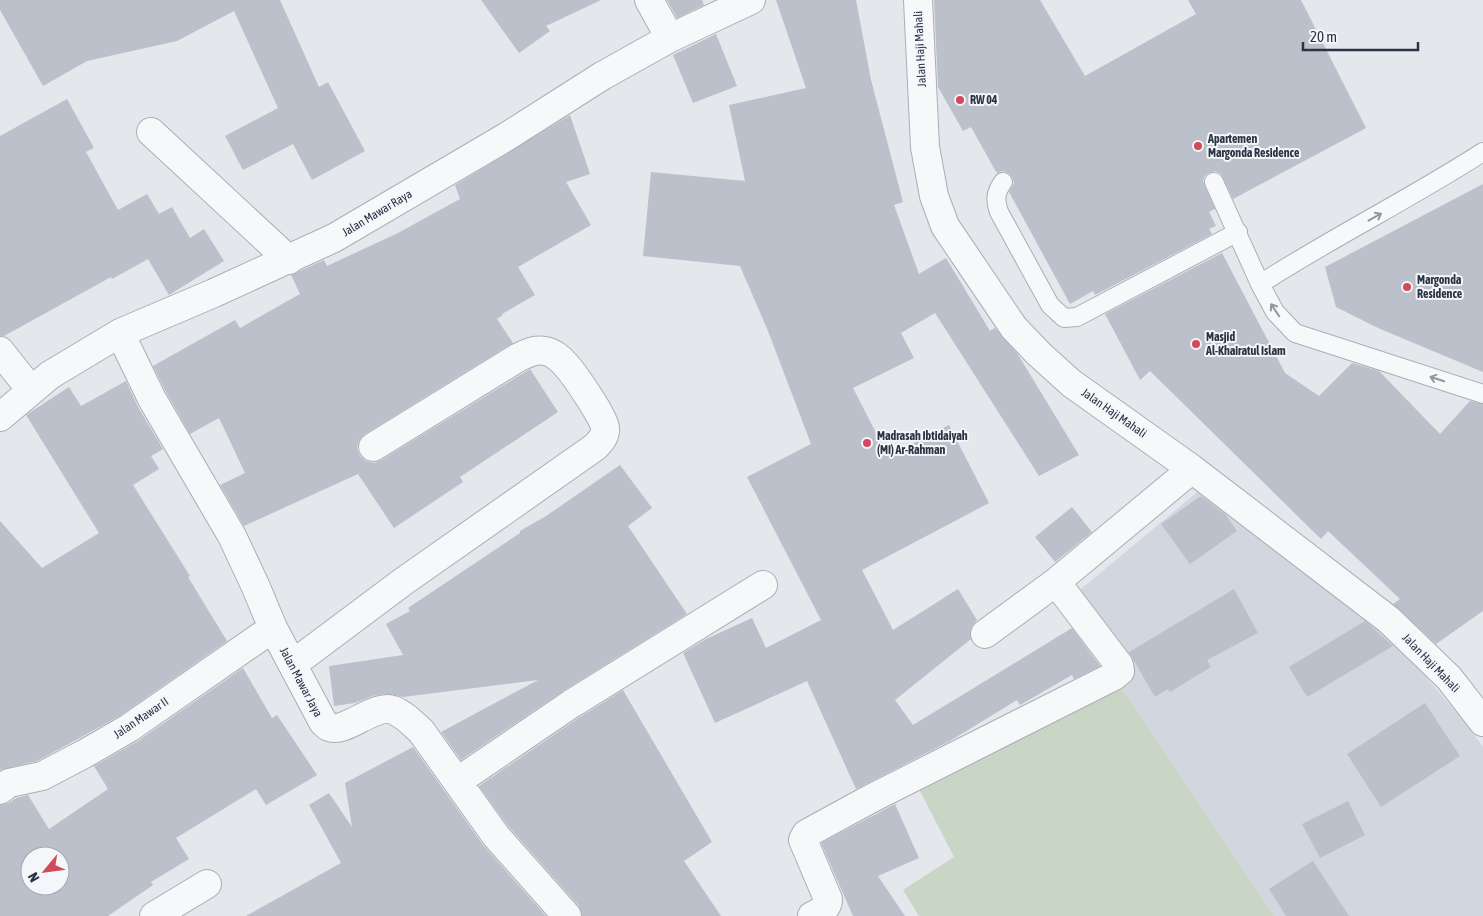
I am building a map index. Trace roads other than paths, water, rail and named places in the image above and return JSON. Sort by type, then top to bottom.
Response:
[{"type":"street","points":[[649,0],[670,38]]},
{"type":"street","name":"Jalan Mawar Raya","points":[[0,417],[50,375],[120,334],[289,260],[334,238],[506,137],[602,76],[670,38],[751,0]]},
{"type":"street","name":"Jalan Haji Mahali","points":[[918,0],[925,147],[934,196],[945,226],[1014,328],[1071,383],[1192,469],[1389,620],[1449,678],[1483,722]]},
{"type":"street","points":[[151,132],[289,260]]},
{"type":"street","name":"Jalan Mawar Jaya","points":[[120,334],[152,399],[232,536],[273,628],[323,722],[329,727],[338,728],[376,711],[391,709],[406,717],[421,732],[496,836],[567,916]]},
{"type":"street","points":[[0,351],[31,390]]},
{"type":"street","points":[[292,664],[404,581],[595,447],[603,439],[606,428],[602,417],[564,362],[555,355],[545,351],[532,351],[519,357],[372,447]]},
{"type":"street","points":[[985,634],[1056,582],[1192,469]]},
{"type":"street","points":[[818,913],[828,903],[828,899],[803,840],[806,834],[872,798],[1114,676],[1120,671],[1119,665],[1056,582]]},
{"type":"street","points":[[458,781],[571,704],[763,585]]},
{"type":"street","name":"Jalan Mawar II","points":[[0,790],[9,783],[42,776],[129,728],[273,628]]},
{"type":"street","points":[[154,916],[207,884]]},
{"type":"lane","points":[[1260,284],[1332,240],[1430,186],[1483,152]]},
{"type":"lane","points":[[1003,182],[998,189],[995,200],[999,212],[1050,305],[1064,318],[1078,317],[1238,232]]},
{"type":"lane","points":[[1214,182],[1260,284],[1275,312],[1295,333],[1483,394]]},
{"type":"place","name":"RW 04","points":[[960,100]]},
{"type":"place","name":"Apartemen Margonda Residence","points":[[1198,146]]},
{"type":"place","name":"Margonda Residence","points":[[1407,287]]},
{"type":"place","name":"Masjid Al-Khairatul Islam","points":[[1196,344]]},
{"type":"place","name":"Madrasah Ibtidaiyah (MI) Ar-Rahman","points":[[867,443]]}]
